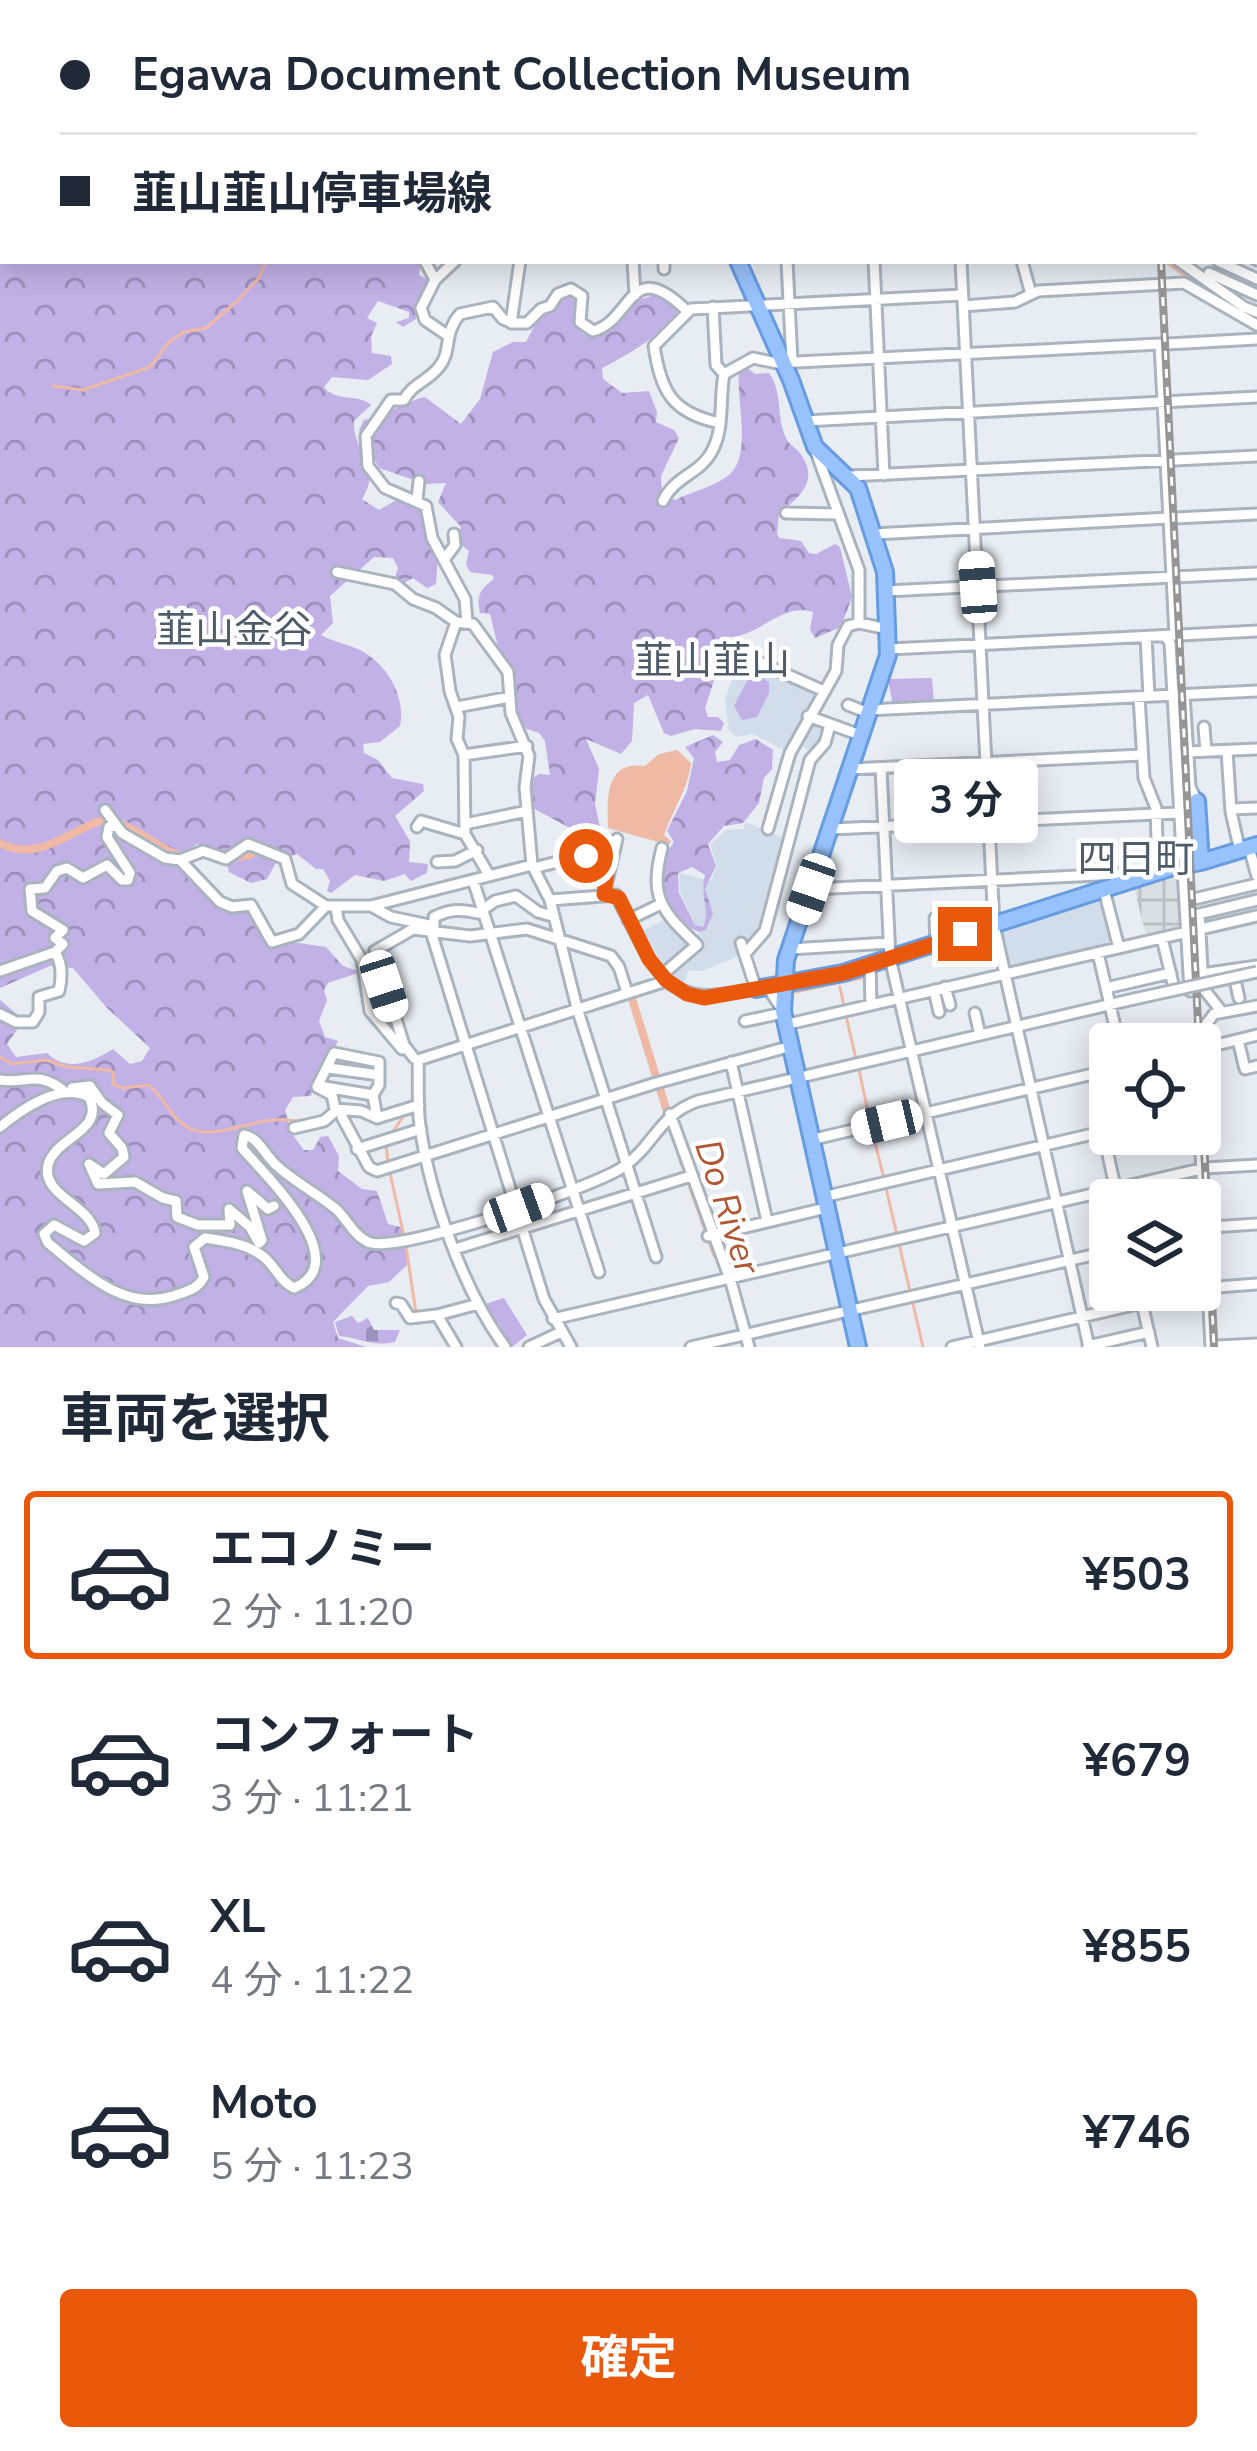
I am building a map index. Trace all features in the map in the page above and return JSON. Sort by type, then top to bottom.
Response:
[{"type":"main road","points":[[739,264],[786,364],[815,447],[850,476],[866,510],[886,591],[889,649],[790,949],[784,1016],[858,1347]]},
{"type":"main road","points":[[1197,801],[1201,862]]},
{"type":"main road","points":[[762,989],[870,964],[890,951],[936,943],[1249,848]]},
{"type":"street","points":[[427,264],[435,280]]},
{"type":"street","points":[[447,334],[425,320],[420,311],[435,280],[451,264]]},
{"type":"street","points":[[511,322],[520,264]]},
{"type":"street","points":[[633,264],[635,295]]},
{"type":"street","points":[[786,364],[787,264]]},
{"type":"street","points":[[874,264],[884,475]]},
{"type":"street","points":[[961,264],[994,925],[1089,1347],[1149,1332]]},
{"type":"street","points":[[1023,264],[1031,294]]},
{"type":"street","points":[[1185,264],[1256,305]]},
{"type":"street","points":[[1207,276],[1214,264]]},
{"type":"street","points":[[1223,264],[1257,279]]},
{"type":"street","points":[[1207,276],[1256,305]]},
{"type":"street","points":[[720,423],[675,407],[659,375],[654,346],[688,311],[876,299],[1015,302],[1031,294],[1184,284],[1257,325]]},
{"type":"street","points":[[436,496],[422,503],[394,494],[371,474],[366,436],[391,400],[404,400],[417,382],[438,369],[457,317],[493,307],[503,320],[527,323],[550,307],[558,294],[574,289],[583,299],[580,322],[589,330],[599,331],[647,289],[664,291],[688,311]]},
{"type":"street","points":[[663,501],[674,483],[711,454],[720,423],[724,374],[716,365],[713,307]]},
{"type":"street","points":[[1167,344],[1257,339]]},
{"type":"street","points":[[724,374],[753,358],[786,364],[1160,344],[1172,518],[1174,635],[889,649]]},
{"type":"street","points":[[805,421],[1257,398]]},
{"type":"street","points":[[815,447],[860,575],[860,623]]},
{"type":"street","points":[[850,476],[1257,456]]},
{"type":"street","points":[[419,481],[432,538],[466,599],[462,622],[445,655],[457,707],[457,740],[464,755],[465,829],[488,875]]},
{"type":"street","points":[[786,513],[838,515],[866,510]]},
{"type":"street","points":[[874,534],[1257,514]]},
{"type":"street","points":[[446,557],[455,545],[454,534]]},
{"type":"street","points":[[337,572],[395,584],[412,599],[478,628],[506,668],[514,722],[527,746],[533,867],[550,900],[555,934],[656,1257]]},
{"type":"street","points":[[886,591],[1257,573]]},
{"type":"street","points":[[768,829],[790,753],[836,671],[841,639],[850,625],[888,629]]},
{"type":"street","points":[[1181,635],[1257,631]]},
{"type":"street","points":[[1165,636],[1191,790],[1197,801]]},
{"type":"street","points":[[1146,638],[1142,754],[1144,778],[1160,813],[1158,873]]},
{"type":"street","points":[[742,655],[824,691]]},
{"type":"street","points":[[848,705],[866,711],[1257,691]]},
{"type":"street","points":[[0,1080],[36,1078],[63,1092],[85,1094],[92,1101],[94,1114],[53,1155],[48,1177],[55,1189],[92,1220],[95,1233],[89,1240],[78,1241],[54,1226],[46,1228],[45,1238],[95,1281],[138,1300],[158,1301],[196,1288],[204,1277],[194,1247],[205,1238],[246,1246],[260,1254],[290,1287],[306,1282],[316,1257],[308,1227],[242,1148],[241,1140],[248,1134],[272,1162],[331,1205],[370,1244],[389,1244],[448,1232],[609,1176],[627,1165],[668,1116],[693,1102],[1192,990],[1202,974],[1178,813],[1178,694]]},
{"type":"street","points":[[457,707],[510,698]]},
{"type":"street","points":[[808,716],[860,735]]},
{"type":"street","points":[[784,1016],[762,989],[743,948],[765,931],[810,760],[825,743],[830,725]]},
{"type":"street","points":[[1204,728],[1206,752]]},
{"type":"street","points":[[464,755],[527,746]]},
{"type":"street","points":[[1187,752],[1257,749]]},
{"type":"street","points":[[1194,899],[1257,880],[1231,809],[1227,751]]},
{"type":"street","points":[[850,769],[1142,754]]},
{"type":"street","points":[[880,768],[890,951],[979,1344]]},
{"type":"street","points":[[1231,809],[1257,808]]},
{"type":"street","points":[[105,810],[116,826],[162,857],[180,860],[203,851],[226,859],[248,844],[285,859],[292,884],[331,907],[370,906],[584,855],[597,870],[607,872]]},
{"type":"street","points":[[417,827],[422,821],[465,829],[527,811]]},
{"type":"street","points":[[831,829],[1178,813]]},
{"type":"street","points":[[0,970],[55,952],[63,944],[55,938],[62,928],[35,914],[28,892],[45,888],[57,871],[67,868],[82,878],[107,865],[128,880],[130,873],[106,837],[109,827],[116,826]]},
{"type":"street","points":[[604,894],[616,839]]},
{"type":"street","points":[[331,907],[333,925],[362,960],[370,1011],[410,1060],[416,1059],[664,977],[697,945],[661,904],[656,884],[662,848]]},
{"type":"street","points":[[437,862],[455,861],[477,850]]},
{"type":"street","points":[[180,860],[220,902],[232,908],[251,905],[272,942],[299,934],[331,907]]},
{"type":"street","points":[[811,889],[1118,874]]},
{"type":"street","points":[[473,880],[599,1272]]},
{"type":"street","points":[[1104,890],[1119,948]]},
{"type":"street","points":[[505,1347],[478,1304],[448,1232],[421,1130],[416,1059],[404,1045],[375,951],[408,930],[434,926],[434,917],[448,911],[483,911],[495,901],[518,896],[538,912],[552,916]]},
{"type":"street","points":[[550,900],[617,896],[649,959],[687,994],[704,998],[762,989]]},
{"type":"street","points":[[1257,900],[1200,913],[1196,930],[1197,986],[1221,1006],[1257,1006]]},
{"type":"street","points":[[628,920],[661,904]]},
{"type":"street","points":[[370,906],[392,917],[470,936],[527,929],[555,934],[611,956],[630,992]]},
{"type":"street","points":[[745,1021],[871,1005],[1257,916]]},
{"type":"street","points":[[935,919],[936,943]]},
{"type":"street","points":[[429,927],[522,1228],[553,1319],[568,1346]]},
{"type":"street","points":[[1162,938],[1174,988]]},
{"type":"street","points":[[790,949],[890,951]]},
{"type":"street","points":[[0,1014],[26,1024],[38,1018],[39,997],[59,991],[61,985],[61,961],[55,952]]},
{"type":"street","points":[[1098,953],[1114,1023]]},
{"type":"street","points":[[870,964],[871,1005]]},
{"type":"street","points":[[1202,974],[1257,971]]},
{"type":"street","points":[[1110,1007],[1257,971]]},
{"type":"street","points":[[1129,1001],[1257,971]]},
{"type":"street","points":[[1106,988],[1171,973]]},
{"type":"street","points":[[976,980],[978,998]]},
{"type":"street","points":[[1235,980],[1239,998]]},
{"type":"street","points":[[945,987],[955,1002]]},
{"type":"street","points":[[939,1012],[945,987]]},
{"type":"street","points":[[1206,1023],[1221,1006]]},
{"type":"street","points":[[975,1012],[980,1035]]},
{"type":"street","points":[[1221,1044],[1257,1036]]},
{"type":"street","points":[[1238,1040],[1245,1069],[1257,1066]]},
{"type":"street","points":[[323,1087],[334,1099],[368,1171],[376,1173],[658,1082],[788,1047]]},
{"type":"street","points":[[373,1095],[317,1087],[317,1080],[334,1054],[379,1062],[380,1085],[373,1095],[377,1118]]},
{"type":"street","points":[[731,1062],[767,1221]]},
{"type":"street","points":[[810,1139],[1089,1075]]},
{"type":"street","points":[[0,1127],[29,1106],[90,1086],[102,1103],[117,1111],[109,1133],[124,1157],[104,1174],[89,1164],[98,1184],[141,1184],[176,1201],[177,1217],[191,1224],[230,1226],[230,1209],[250,1227],[258,1243],[262,1240],[248,1191],[268,1210],[274,1206]]},
{"type":"street","points":[[294,1128],[340,1112],[361,1111],[377,1118],[419,1105]]},
{"type":"street","points":[[668,1116],[749,1347]]},
{"type":"street","points":[[358,1149],[421,1130]]},
{"type":"street","points":[[710,1235],[939,1170],[1089,1135]]},
{"type":"street","points":[[1201,1155],[1202,1179]]},
{"type":"street","points":[[1168,1179],[1202,1169],[1257,1165]]},
{"type":"street","points":[[455,1250],[688,1177]]},
{"type":"street","points":[[553,1319],[1089,1198]]},
{"type":"street","points":[[1221,1228],[1257,1225]]},
{"type":"street","points":[[691,1347],[1089,1256]]},
{"type":"street","points":[[1221,1287],[1257,1284]]},
{"type":"street","points":[[397,1303],[410,1318],[478,1304]]},
{"type":"street","points":[[952,1347],[1110,1311]]},
{"type":"street","points":[[1144,1311],[1152,1347]]},
{"type":"street","points":[[1207,1311],[1214,1346],[1257,1344]]},
{"type":"street","points":[[436,1315],[456,1347]]},
{"type":"street","points":[[529,1347],[561,1331]]},
{"type":"shaded area","points":[[741,656],[822,692],[807,717],[829,727],[824,742],[812,751],[795,743],[788,752],[753,734],[736,737],[729,730],[725,699]]},
{"type":"shaded area","points":[[677,750],[691,763],[664,835],[669,845],[608,828],[615,775]]},
{"type":"shaded area","points":[[746,822],[786,839],[764,931],[743,954],[702,971],[688,971],[683,988],[661,970],[664,966],[642,931],[668,918],[695,943],[699,933],[680,892],[679,873],[711,881],[717,866],[710,844],[726,830],[743,829]]},
{"type":"shaded area","points":[[1182,869],[1186,930],[1147,939],[1133,884]]},
{"type":"shaded area","points":[[1104,891],[1117,946],[1009,975],[997,926]]},
{"type":"green space","points":[[0,264],[421,264],[419,275],[430,281],[416,319],[403,327],[396,322],[409,318],[409,312],[378,301],[367,318],[377,323],[371,337],[372,353],[391,356],[392,364],[368,380],[332,377],[324,387],[371,405],[354,421],[370,476],[362,499],[379,510],[400,498],[422,506],[438,555],[436,584],[427,588],[413,578],[402,584],[395,577],[398,568],[393,558],[374,557],[330,596],[333,623],[321,635],[370,656],[397,692],[400,726],[380,742],[363,744],[364,753],[378,760],[392,778],[423,784],[424,791],[395,816],[410,841],[409,862],[428,864],[427,873],[411,881],[405,874],[384,881],[355,875],[331,893],[323,869],[297,854],[277,861],[267,879],[251,883],[229,872],[225,856],[197,844],[179,855],[176,864],[200,889],[247,908],[270,946],[292,942],[326,947],[343,966],[361,972],[328,983],[324,990],[327,1000],[319,1021],[325,1037],[338,1041],[311,1096],[293,1097],[285,1110],[292,1134],[304,1150],[313,1150],[320,1137],[328,1136],[339,1156],[338,1171],[362,1189],[377,1191],[388,1224],[400,1227],[410,1243],[407,1265],[389,1282],[368,1286],[333,1322],[338,1338],[366,1347],[0,1347],[0,1000],[24,1020],[7,1044],[16,1057],[47,1053],[71,1064],[113,1049],[130,1064],[142,1061],[150,1048],[73,968],[50,966],[0,988]]},
{"type":"green space","points":[[565,294],[577,297],[577,326],[584,335],[598,336],[635,301],[658,294],[679,308],[657,334],[602,368],[603,379],[622,393],[649,391],[656,422],[674,430],[679,438],[661,476],[662,495],[675,500],[716,483],[736,467],[742,442],[739,374],[746,367],[755,374],[769,373],[786,438],[808,471],[805,487],[779,514],[777,533],[779,538],[801,541],[809,553],[835,544],[840,547],[852,597],[841,627],[815,638],[810,630],[813,612],[801,610],[728,637],[705,708],[708,717],[724,723],[721,731],[664,733],[648,695],[634,703],[632,741],[621,754],[586,739],[599,769],[595,804],[602,837],[590,839],[531,807],[530,780],[539,774],[550,775],[545,741],[517,718],[515,677],[498,647],[490,614],[480,613],[479,607],[480,593],[494,579],[470,572],[466,564],[469,551],[455,540],[461,527],[438,502],[446,483],[425,484],[379,468],[359,430],[364,420],[425,397],[461,424],[480,399],[493,352],[513,342],[526,342],[537,321]]},
{"type":"green space","points":[[758,675],[769,682],[769,693],[757,717],[742,720],[734,706],[748,679]]},
{"type":"green space","points":[[932,678],[934,704],[893,706],[888,679]]},
{"type":"green space","points":[[713,735],[723,742],[715,752],[717,762],[730,760],[739,745],[756,739],[773,750],[772,769],[764,778],[759,803],[743,823],[724,826],[708,844],[716,866],[705,889],[713,914],[706,930],[699,932],[669,905],[662,881],[674,842],[667,831],[687,791],[694,758],[685,747]],"holes":[[[692,867],[705,875],[706,914],[703,927],[695,925],[679,893],[678,873]]]},
{"type":"green space","points":[[504,1298],[527,1335],[512,1347],[506,1347],[482,1305]]},
{"type":"green space","points":[[352,1316],[358,1323],[368,1318],[374,1330],[400,1330],[395,1342],[339,1336],[335,1322]]},
{"type":"waterway","points":[[53,386],[83,390],[150,367],[169,342],[184,332],[206,328],[235,303],[259,278],[265,264]]},
{"type":"waterway","points":[[1173,264],[1236,309]]},
{"type":"waterway","points":[[0,843],[25,850],[38,848],[107,821],[183,857]]},
{"type":"waterway","points":[[231,858],[261,851]]},
{"type":"waterway","points":[[370,989],[375,981],[372,953]]},
{"type":"waterway","points":[[790,993],[866,977]]},
{"type":"waterway","points":[[840,987],[844,1007]]},
{"type":"waterway","points":[[629,989],[669,1118]]},
{"type":"waterway","points":[[846,1016],[856,1059]]},
{"type":"waterway","points":[[0,1057],[12,1064],[46,1060],[67,1067],[109,1070],[114,1073],[113,1084],[122,1088],[148,1085],[181,1123],[196,1131],[274,1120],[303,1121]]},
{"type":"waterway","points":[[859,1070],[870,1121]]},
{"type":"waterway","points":[[412,1104],[413,1079]]},
{"type":"waterway","points":[[392,1133],[407,1111]]},
{"type":"waterway","points":[[872,1130],[884,1179]]},
{"type":"waterway","points":[[386,1143],[388,1163]]},
{"type":"waterway","name":"Do River","points":[[681,1155],[716,1254]]},
{"type":"waterway","points":[[390,1173],[404,1236]]},
{"type":"waterway","points":[[886,1188],[923,1347]]},
{"type":"waterway","points":[[406,1246],[416,1313]]},
{"type":"railway","points":[[1161,264],[1198,1023]]},
{"type":"railway","points":[[1205,1155],[1214,1347]]},
{"type":"district","name":"韮山金谷","points":[[234,630]]},
{"type":"district","name":"韮山韮山","points":[[712,661]]},
{"type":"district","name":"四日町","points":[[1136,859]]},
{"type":"route","points":[[586,856],[597,870],[607,872],[604,894],[619,898],[649,959],[666,980],[694,996],[719,997],[844,973],[965,934]]}]
